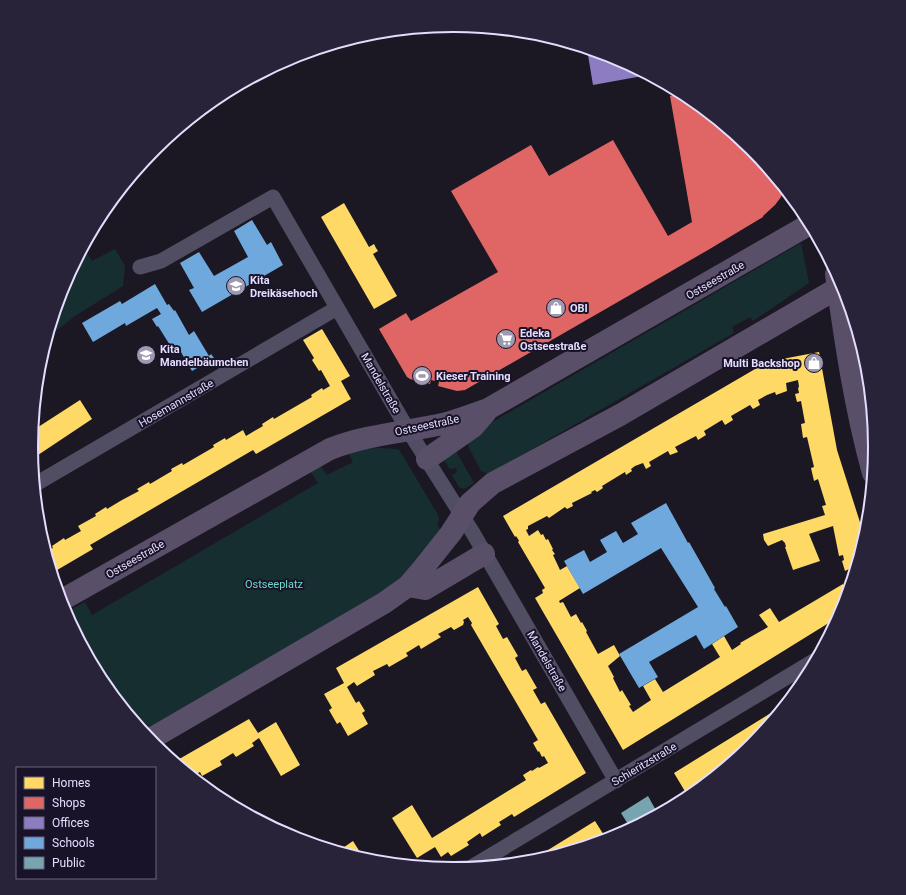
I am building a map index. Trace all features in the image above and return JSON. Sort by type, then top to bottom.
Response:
[{"type":"main road","name":"Ostseestraße","points":[[66,598],[330,449],[347,442],[367,437],[448,423],[488,409],[805,227]]},
{"type":"main road","points":[[155,737],[384,602],[408,586],[451,533],[470,503],[493,483],[620,415],[835,283]]},
{"type":"main road","points":[[842,301],[853,389],[868,455]]},
{"type":"main road","points":[[427,459],[473,427],[488,409]]},
{"type":"main road","points":[[408,586],[424,589],[484,554]]},
{"type":"street","name":"Mandelstraße","points":[[140,267],[161,261],[273,197],[408,430],[462,515],[616,780]]},
{"type":"street","name":"Hosemannstraße","points":[[39,482],[337,308]]},
{"type":"street","name":"Schieritzstraße","points":[[480,862],[806,666]]},
{"type":"green space","points":[[801,243],[809,283],[753,321],[750,317],[732,327],[734,333],[489,474],[481,471],[468,446],[470,435]]},
{"type":"green space","points":[[115,249],[125,266],[123,286],[75,316],[54,332],[69,288],[86,252],[92,261]]},
{"type":"green space","points":[[854,339],[861,366],[866,402]]},
{"type":"green space","points":[[453,446],[474,483],[464,489],[459,487],[452,475],[457,472],[456,468],[450,469],[443,459]]},
{"type":"green space","name":"Ostseeplatz","points":[[379,448],[397,449],[400,451],[438,515],[439,520],[437,525],[440,528],[438,533],[398,583],[149,730],[123,700],[108,678],[93,655],[70,610],[85,602],[92,615],[318,483],[310,471],[320,465],[327,475],[353,462],[348,452],[361,449]]},
{"type":"building: Homes","points":[[344,203],[369,247],[374,244],[378,251],[373,254],[397,296],[374,309],[321,217]]},
{"type":"building: Homes","points":[[322,329],[350,376],[341,381],[351,399],[256,454],[253,450],[90,545],[93,549],[57,570],[50,549],[53,548],[52,546],[64,538],[65,540],[81,531],[78,526],[96,516],[95,514],[139,491],[137,489],[149,482],[150,484],[172,471],[171,469],[182,463],[183,465],[214,447],[213,445],[225,438],[226,440],[243,430],[246,436],[263,426],[262,424],[273,417],[274,419],[312,397],[311,395],[322,388],[323,390],[330,386],[321,370],[319,371],[312,360],[314,358],[303,340]]},
{"type":"building: Homes","points":[[819,352],[837,450],[861,527],[849,570],[849,569],[845,571],[842,561],[844,560],[843,555],[839,556],[833,526],[809,534],[820,561],[793,570],[785,543],[782,540],[768,546],[764,540],[763,534],[825,515],[822,506],[826,505],[818,479],[814,481],[811,468],[814,467],[807,437],[803,438],[801,424],[805,423],[801,401],[797,402],[795,394],[799,393],[798,380],[786,383],[787,391],[776,395],[775,392],[767,395],[758,400],[760,405],[753,409],[750,405],[731,416],[733,420],[725,425],[722,420],[704,431],[706,435],[698,440],[696,436],[675,447],[678,452],[670,455],[668,451],[649,462],[651,466],[646,469],[643,463],[635,466],[631,469],[632,471],[626,475],[625,472],[602,486],[603,488],[597,492],[595,490],[591,492],[592,493],[572,503],[573,506],[567,509],[565,507],[549,518],[547,516],[528,526],[528,529],[526,530],[529,536],[538,530],[541,535],[543,534],[546,540],[548,539],[560,570],[567,566],[580,588],[559,601],[560,603],[563,602],[571,617],[576,614],[581,623],[582,622],[598,654],[614,645],[620,656],[608,666],[620,692],[622,690],[631,705],[629,706],[633,712],[651,700],[643,686],[655,679],[663,692],[720,657],[712,644],[724,636],[732,650],[741,644],[740,643],[768,627],[759,615],[770,608],[779,622],[843,584],[844,586],[830,622],[623,750],[535,598],[543,593],[542,590],[545,588],[518,542],[518,539],[516,536],[515,537],[503,516],[762,365],[777,360]]},
{"type":"building: Homes","points":[[80,400],[92,419],[38,455],[38,427]]},
{"type":"building: Homes","points":[[478,587],[499,624],[496,626],[503,639],[507,637],[518,656],[515,658],[522,671],[526,669],[537,688],[533,690],[541,704],[545,702],[586,773],[514,817],[512,814],[499,822],[501,825],[482,837],[480,833],[467,842],[469,845],[451,856],[448,852],[441,857],[435,847],[417,858],[392,818],[412,805],[432,838],[526,780],[523,775],[548,763],[544,756],[542,757],[539,751],[538,752],[533,743],[538,740],[471,625],[472,623],[468,617],[463,620],[463,625],[454,630],[451,627],[438,634],[441,637],[421,649],[419,645],[406,653],[408,656],[389,667],[387,664],[373,671],[375,675],[357,686],[354,682],[347,687],[356,703],[359,701],[365,711],[362,713],[368,724],[348,736],[340,722],[337,724],[329,710],[332,708],[324,694],[344,683],[336,668]]},
{"type":"building: Homes","points":[[773,712],[747,741],[727,760],[685,792],[674,773]]},
{"type":"building: Homes","points":[[249,719],[258,733],[276,722],[300,765],[281,776],[259,738],[252,743],[254,746],[236,757],[233,753],[220,761],[222,765],[202,776],[200,772],[196,774],[178,759]]},
{"type":"building: Homes","points":[[595,821],[603,834],[587,841],[543,853]]},
{"type":"building: Homes","points":[[353,841],[360,852],[345,849],[342,848]]},
{"type":"building: Shops","points":[[673,95],[684,102],[706,118],[747,154],[782,194],[775,205],[763,217],[708,250],[465,390],[457,391],[438,386],[439,382],[431,380],[430,384],[407,377],[379,329],[406,313],[411,321],[498,272],[451,191],[531,145],[549,176],[613,140],[668,236],[692,222],[670,96]]},
{"type":"building: Offices","points":[[588,54],[640,76],[593,85]]},
{"type":"building: Schools","points":[[252,220],[267,245],[271,242],[283,265],[202,312],[189,290],[194,288],[180,263],[199,252],[214,276],[248,257],[234,231]]},
{"type":"building: Schools","points":[[155,284],[167,305],[169,304],[174,311],[175,310],[189,335],[194,331],[209,356],[211,354],[214,358],[192,371],[178,347],[173,350],[152,319],[161,314],[157,308],[126,326],[125,323],[93,342],[82,323],[120,301],[122,304]]},
{"type":"building: Schools","points":[[666,503],[715,588],[714,589],[738,627],[704,649],[696,635],[649,662],[658,677],[639,688],[619,654],[698,607],[661,548],[583,594],[564,561],[584,550],[590,562],[607,552],[600,540],[616,531],[623,543],[638,534],[631,523]]},
{"type":"building: Public","points":[[648,796],[656,810],[628,824],[621,813]]},
{"type":"place","name":"Kita Dreikäsehoch","points":[[236,286]]},
{"type":"place","name":"OBI","points":[[556,308]]},
{"type":"place","name":"Edeka Ostseestraße","points":[[506,339]]},
{"type":"place","name":"Kita Mandelbäumchen","points":[[146,355]]},
{"type":"place","name":"Multi Backshop","points":[[814,363]]},
{"type":"place","name":"Kieser Training","points":[[422,376]]}]
